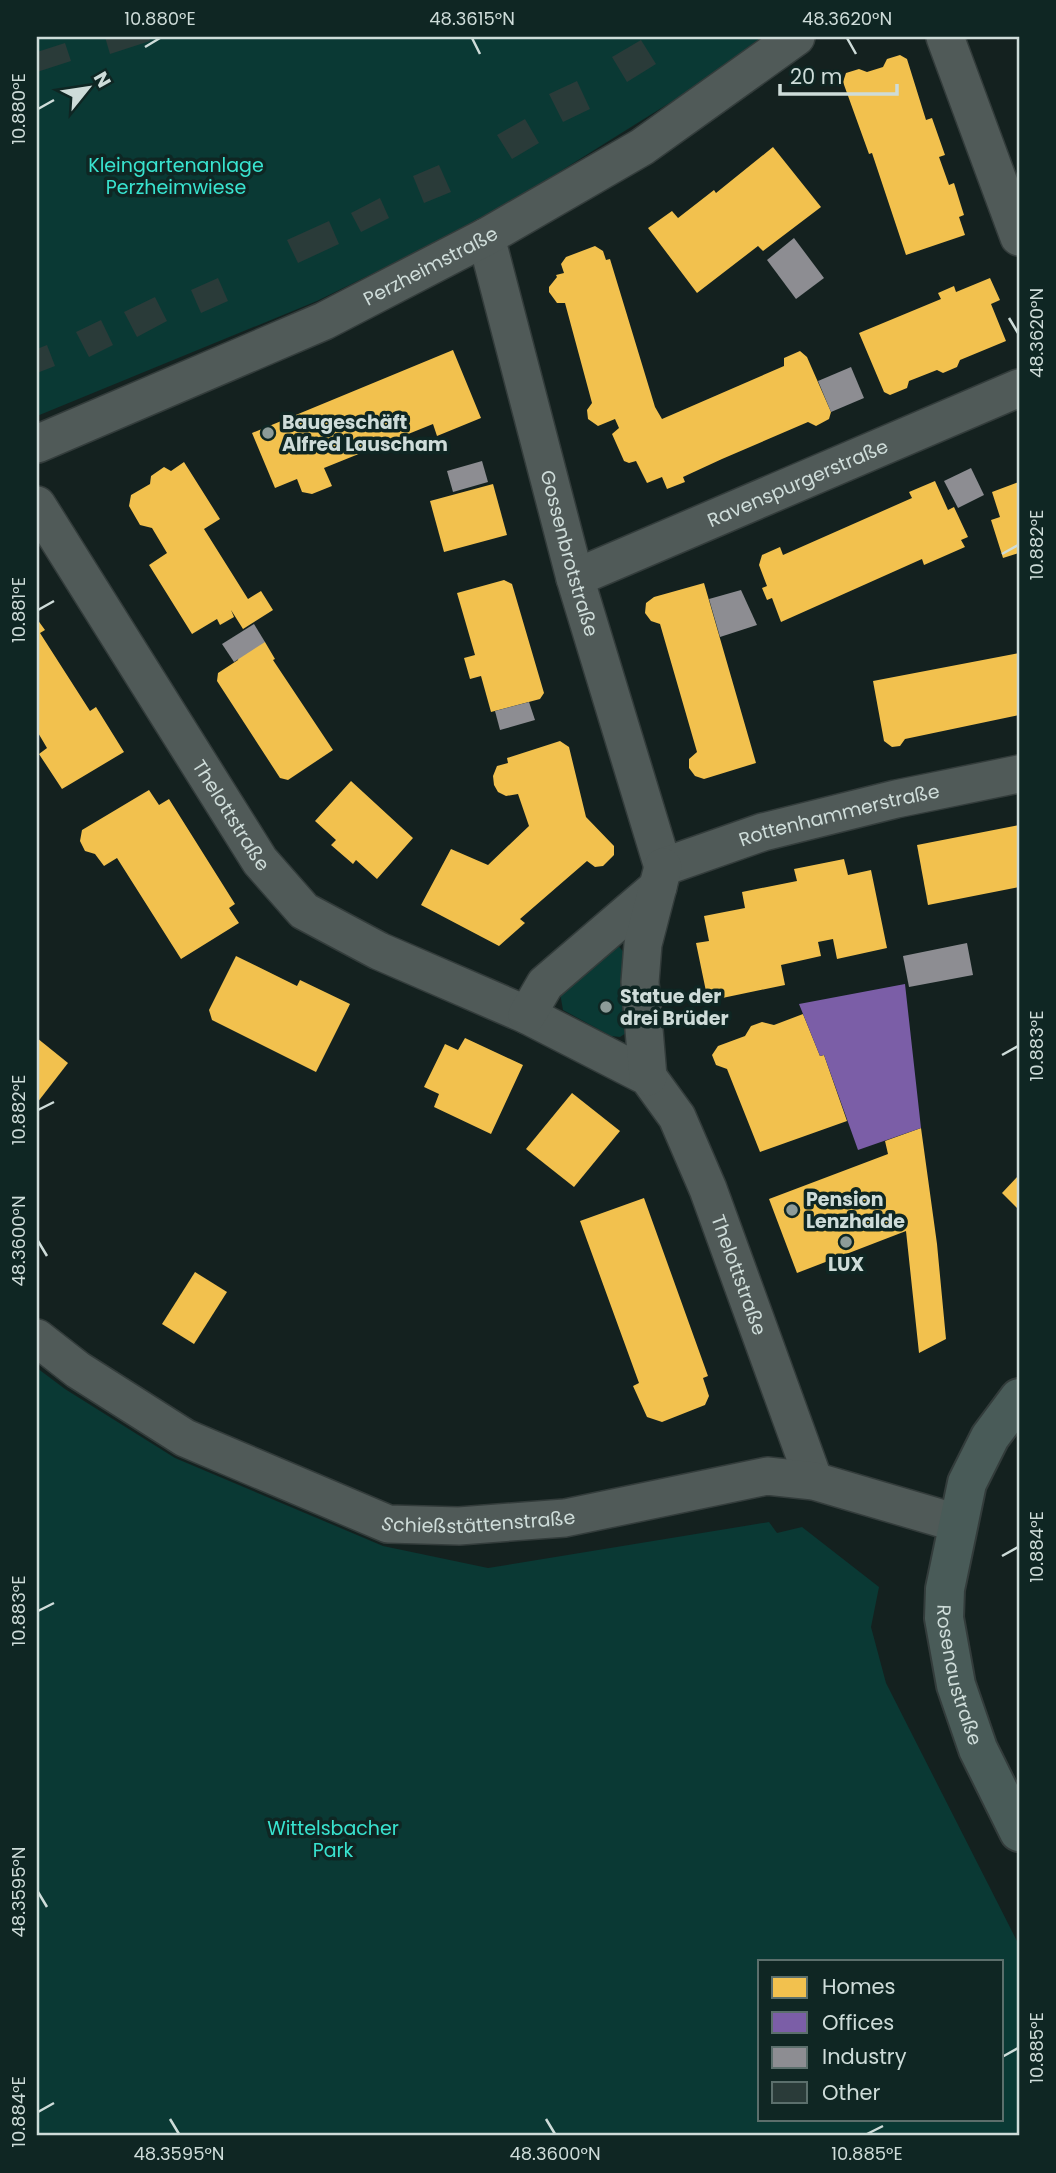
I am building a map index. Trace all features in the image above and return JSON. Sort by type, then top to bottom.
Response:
[{"type":"main road","name":"Rosenaustraße","points":[[1019,1398],[990,1437],[967,1483],[945,1589],[944,1618],[956,1685],[978,1749],[1019,1832]]},
{"type":"street","name":"Perzheimstraße","points":[[37,444],[324,321],[486,237],[642,147],[796,37]]},
{"type":"street","points":[[945,37],[1019,237]]},
{"type":"street","name":"Gossenbrotstraße","points":[[486,237],[575,578],[661,877]]},
{"type":"street","name":"Ravenspurgerstraße","points":[[575,578],[1019,388]]},
{"type":"street","name":"Thelottstraße","points":[[37,505],[260,862],[304,911],[379,951],[527,1015],[648,1077],[677,1117],[708,1189],[814,1481]]},
{"type":"street","name":"Rottenhammerstraße","points":[[661,877],[763,832],[896,799],[1019,774]]},
{"type":"street","points":[[527,1015],[545,984],[661,877]]},
{"type":"street","points":[[648,1077],[640,982],[643,944],[661,877]]},
{"type":"street","name":"Schießstättenstraße","points":[[37,1338],[78,1370],[185,1437],[388,1524],[459,1526],[565,1518],[767,1476],[814,1481],[957,1523]]},
{"type":"green space","name":"Kleingartenanlage Perzheimwiese","points":[[37,37],[762,37],[703,82],[489,216],[317,301],[37,416]]},
{"type":"green space","points":[[617,944],[625,954],[629,1031],[620,1037],[611,1036],[563,1010],[560,993]]},
{"type":"green space","name":"Wittelsbacher Park","points":[[37,1368],[65,1389],[175,1458],[383,1546],[488,1568],[769,1522],[777,1533],[802,1527],[879,1587],[871,1627],[886,1683],[1019,1945],[1019,2136],[37,2136]]},
{"type":"building: Homes","points":[[900,55],[907,59],[926,120],[932,118],[945,155],[939,157],[949,185],[954,183],[964,215],[959,217],[965,235],[906,255],[872,153],[869,154],[843,82],[846,73],[859,69],[867,72],[883,67],[887,59]]},
{"type":"building: Homes","points":[[773,147],[821,207],[763,251],[758,246],[697,293],[648,228],[672,211],[678,218],[714,190],[716,193]]},
{"type":"building: Homes","points":[[595,246],[603,251],[606,260],[610,259],[655,407],[662,419],[784,366],[784,358],[800,351],[807,357],[831,412],[829,419],[816,426],[808,422],[722,459],[683,477],[685,482],[667,489],[662,477],[647,483],[636,461],[624,461],[612,434],[619,428],[615,419],[598,426],[588,419],[587,410],[592,403],[565,303],[557,303],[549,292],[556,275],[564,273],[561,264],[566,257]]},
{"type":"building: Homes","points":[[990,278],[1000,300],[991,304],[1006,341],[960,360],[957,367],[943,373],[937,370],[909,381],[907,388],[890,395],[884,392],[859,333],[941,299],[938,293],[954,286],[956,292]]},
{"type":"building: Homes","points":[[453,350],[481,418],[437,436],[433,424],[324,468],[332,486],[312,494],[302,492],[297,479],[275,488],[252,433]]},
{"type":"building: Homes","points":[[184,462],[220,519],[204,529],[248,599],[261,591],[273,610],[243,629],[231,610],[234,617],[220,625],[217,619],[192,634],[149,565],[167,553],[152,528],[140,525],[129,506],[131,495],[150,484],[151,476],[164,467],[171,471]]},
{"type":"building: Homes","points":[[935,481],[948,510],[954,507],[968,537],[961,540],[965,547],[924,565],[922,559],[781,622],[772,598],[767,600],[762,588],[767,586],[759,565],[762,555],[780,547],[783,555],[912,498],[909,492]]},
{"type":"building: Homes","points":[[1019,482],[1019,553],[1003,558],[991,520],[1000,517],[992,492]]},
{"type":"building: Homes","points":[[493,484],[507,535],[444,552],[430,501]]},
{"type":"building: Homes","points":[[504,580],[512,584],[544,693],[540,699],[491,712],[481,676],[470,679],[464,658],[475,655],[457,593]]},
{"type":"building: Homes","points":[[704,583],[756,763],[704,779],[695,776],[689,768],[689,759],[697,752],[660,624],[651,621],[645,613],[646,603],[654,597]]},
{"type":"building: Homes","points":[[37,619],[45,630],[40,633],[90,711],[96,707],[124,752],[62,789],[39,754],[47,748],[37,731]]},
{"type":"building: Homes","points":[[255,640],[265,642],[275,659],[273,660],[333,750],[288,780],[280,778],[217,681],[218,673],[238,660],[240,649]]},
{"type":"building: Homes","points":[[1019,653],[1019,715],[905,739],[900,746],[892,747],[884,741],[873,681]]},
{"type":"building: Homes","points":[[560,741],[569,747],[586,817],[614,846],[614,855],[603,866],[595,867],[587,861],[520,919],[525,923],[499,946],[421,905],[451,849],[488,865],[529,826],[518,794],[506,796],[498,792],[494,785],[493,776],[497,766],[508,763],[507,758]]},
{"type":"building: Homes","points":[[351,781],[413,838],[377,879],[356,860],[353,864],[331,845],[336,840],[315,821]]},
{"type":"building: Homes","points":[[149,790],[159,805],[169,799],[235,904],[229,908],[239,923],[181,959],[117,858],[104,866],[95,854],[85,851],[80,841],[82,830]]},
{"type":"building: Homes","points":[[1019,825],[1019,887],[928,905],[917,845]]},
{"type":"building: Homes","points":[[844,859],[848,875],[871,870],[887,948],[837,959],[833,939],[818,942],[821,956],[781,965],[785,985],[708,1001],[696,943],[709,941],[704,916],[745,908],[742,892],[797,881],[794,869]]},
{"type":"building: Homes","points":[[236,956],[297,986],[300,980],[350,1004],[316,1072],[212,1020],[209,1010]]},
{"type":"building: Homes","points":[[803,1014],[820,1056],[824,1055],[847,1121],[760,1152],[727,1069],[716,1065],[712,1055],[718,1046],[745,1036],[751,1026],[762,1022],[774,1025]]},
{"type":"building: Homes","points":[[37,1038],[68,1063],[37,1103]]},
{"type":"building: Homes","points":[[465,1038],[523,1065],[491,1134],[434,1107],[439,1094],[424,1087],[445,1044],[458,1050]]},
{"type":"building: Homes","points":[[572,1093],[620,1131],[574,1187],[526,1149]]},
{"type":"building: Homes","points":[[921,1128],[937,1244],[946,1339],[919,1353],[906,1231],[797,1273],[769,1199],[888,1154],[885,1141]]},
{"type":"building: Homes","points":[[1019,1175],[1019,1210],[1002,1193]]},
{"type":"building: Homes","points":[[644,1198],[708,1376],[703,1378],[709,1396],[705,1405],[662,1422],[647,1417],[633,1386],[639,1383],[580,1221]]},
{"type":"building: Homes","points":[[195,1272],[227,1292],[194,1344],[162,1324]]},
{"type":"building: Offices","points":[[905,984],[921,1128],[858,1150],[824,1055],[820,1056],[799,1004]]},
{"type":"building: Industry","points":[[794,238],[824,278],[796,299],[767,260]]},
{"type":"building: Industry","points":[[851,367],[864,398],[831,412],[818,381]]},
{"type":"building: Industry","points":[[482,461],[488,482],[453,492],[447,471]]},
{"type":"building: Industry","points":[[971,468],[984,495],[958,508],[944,481]]},
{"type":"building: Industry","points":[[741,590],[757,625],[720,637],[709,599]]},
{"type":"building: Industry","points":[[254,624],[265,642],[234,662],[222,644]]},
{"type":"building: Industry","points":[[529,702],[535,720],[500,730],[495,711]]},
{"type":"building: Industry","points":[[967,943],[973,975],[909,987],[903,956]]},
{"type":"building: Other","points":[[105,37],[149,37],[150,41],[110,54]]},
{"type":"building: Other","points":[[641,40],[656,64],[627,82],[612,57]]},
{"type":"building: Other","points":[[65,43],[71,61],[37,72],[37,52]]},
{"type":"building: Other","points":[[577,81],[590,109],[563,122],[549,94]]},
{"type":"building: Other","points":[[525,119],[539,143],[512,159],[497,135]]},
{"type":"building: Other","points":[[439,165],[451,192],[424,203],[413,176]]},
{"type":"building: Other","points":[[380,198],[389,218],[361,232],[351,213]]},
{"type":"building: Other","points":[[329,221],[339,244],[298,263],[287,240]]},
{"type":"building: Other","points":[[218,278],[228,301],[201,313],[191,290]]},
{"type":"building: Other","points":[[155,297],[167,321],[137,337],[124,312]]},
{"type":"building: Other","points":[[101,320],[113,345],[89,357],[76,332]]},
{"type":"building: Other","points":[[47,345],[55,366],[37,373],[37,349]]},
{"type":"place","name":"Baugeschäft Alfred Lauscham","points":[[268,433]]},
{"type":"place","name":"Statue der drei Brüder","points":[[606,1007]]},
{"type":"place","name":"Pension Lenzhalde","points":[[792,1210]]},
{"type":"place","name":"LUX","points":[[846,1242]]}]
